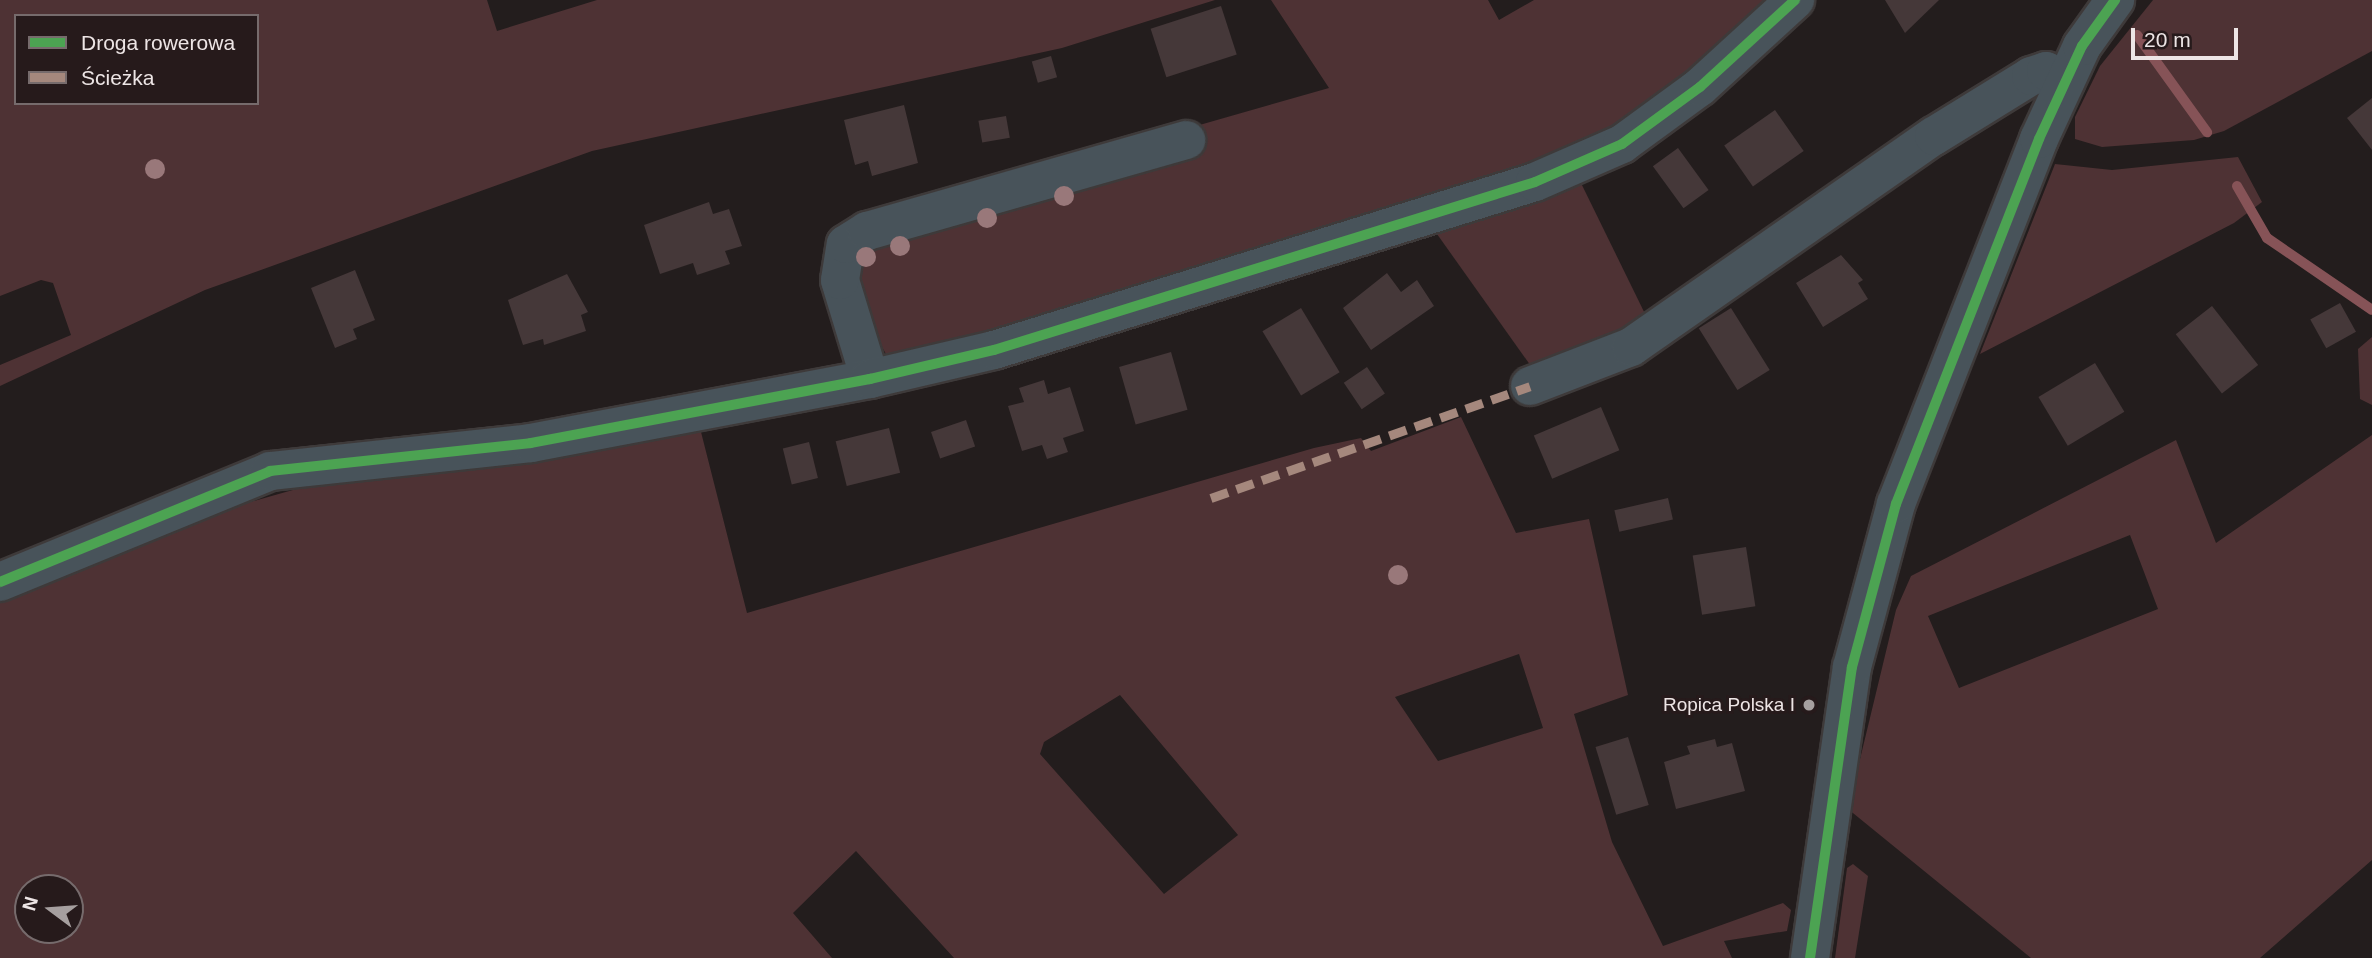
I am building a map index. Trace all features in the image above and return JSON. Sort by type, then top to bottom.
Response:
[{"type":"street","points":[[0,582],[270,471],[531,443],[870,379],[1004,347],[1535,183],[1633,137],[1795,0]]},
{"type":"street","points":[[1810,958],[1852,667],[1896,504],[2066,81],[2115,0]]},
{"type":"street","points":[[1530,386],[1631,347],[1934,135],[2031,76],[2046,71],[2066,81]]},
{"type":"street","points":[[870,379],[840,280],[846,244],[867,231],[1186,140]]},
{"type":"shaded area","points":[[0,0],[487,0],[497,31],[597,0],[1215,0],[1062,48],[592,151],[205,290],[0,386],[0,365],[71,335],[53,283],[41,280],[0,296]]},
{"type":"shaded area","points":[[1271,0],[1488,0],[1499,20],[1534,0],[1774,0],[1664,97],[1591,143],[1032,324],[887,356],[860,307],[854,255],[1196,126],[1329,88]]},
{"type":"shaded area","points":[[2153,0],[2372,0],[2372,51],[2224,131],[2194,140],[2102,147],[2075,139],[2075,117],[2100,66]]},
{"type":"shaded area","points":[[2238,157],[2262,202],[2234,223],[1980,354],[2055,164],[2112,170]]},
{"type":"shaded area","points":[[1579,179],[1650,324],[1533,369],[1432,227]]},
{"type":"shaded area","points":[[2372,337],[2372,405],[2360,399],[2358,349]]},
{"type":"shaded area","points":[[1461,417],[1516,533],[1589,519],[1628,695],[1574,714],[1612,842],[1663,946],[1783,903],[1791,910],[1787,931],[1724,941],[1732,958],[954,958],[856,851],[793,913],[832,958],[0,958],[0,596],[190,519],[342,476],[560,459],[700,428],[747,613],[1314,448],[1361,438],[1371,451]],"holes":[[[1519,654],[1543,728],[1438,761],[1395,697]],[[1120,695],[1238,835],[1164,894],[1040,754],[1044,742]]]},
{"type":"shaded area","points":[[2372,435],[2372,860],[2260,958],[2031,958],[1848,809],[1896,610],[1911,576],[2176,440],[2216,543]],"holes":[[[2130,535],[2158,609],[1959,688],[1928,616]]]},
{"type":"shaded area","points":[[1853,864],[1868,876],[1855,958],[1835,958],[1847,868]]},
{"type":"building","points":[[1885,0],[1939,0],[1905,33]]},
{"type":"building","points":[[1221,6],[1237,55],[1166,77],[1151,29]]},
{"type":"building","points":[[1051,56],[1057,77],[1038,83],[1032,62]]},
{"type":"building","points":[[2372,98],[2372,150],[2347,118]]},
{"type":"building","points":[[904,105],[918,163],[872,176],[868,161],[855,165],[844,120]]},
{"type":"building","points":[[1775,110],[1804,151],[1753,187],[1724,146]]},
{"type":"building","points":[[1006,116],[1010,138],[982,143],[978,121]]},
{"type":"building","points":[[1678,148],[1709,190],[1683,208],[1653,166]]},
{"type":"building","points":[[709,202],[713,214],[729,209],[742,246],[725,251],[730,264],[697,275],[693,263],[660,274],[644,225]]},
{"type":"building","points":[[1841,255],[1863,280],[1858,283],[1868,299],[1823,327],[1796,283]]},
{"type":"building","points":[[355,270],[375,320],[353,329],[357,339],[335,348],[311,288]]},
{"type":"building","points":[[1387,273],[1401,292],[1417,280],[1434,306],[1371,350],[1343,308]]},
{"type":"building","points":[[567,274],[588,312],[581,315],[586,331],[544,345],[543,339],[523,345],[508,300]]},
{"type":"building","points":[[2340,303],[2356,332],[2326,348],[2310,319]]},
{"type":"building","points":[[2212,306],[2258,365],[2222,393],[2176,334]]},
{"type":"building","points":[[1301,308],[1340,372],[1301,395],[1262,331]]},
{"type":"building","points":[[1731,308],[1770,370],[1737,390],[1699,328]]},
{"type":"building","points":[[1171,352],[1188,410],[1136,425],[1119,367]]},
{"type":"building","points":[[2095,363],[2124,412],[2068,446],[2038,397]]},
{"type":"building","points":[[1367,367],[1385,394],[1362,409],[1344,383]]},
{"type":"building","points":[[1044,380],[1048,394],[1070,387],[1084,431],[1063,438],[1068,452],[1047,459],[1042,445],[1022,451],[1008,406],[1024,402],[1019,388]]},
{"type":"building","points":[[1601,407],[1619,450],[1552,479],[1534,436]]},
{"type":"building","points":[[966,420],[975,446],[940,459],[931,432]]},
{"type":"building","points":[[889,428],[900,473],[847,486],[836,441]]},
{"type":"building","points":[[809,442],[818,478],[792,484],[783,449]]},
{"type":"building","points":[[1668,498],[1673,519],[1619,532],[1614,510]]},
{"type":"building","points":[[1746,547],[1755,606],[1702,615],[1693,555]]},
{"type":"building","points":[[1628,737],[1649,805],[1616,815],[1595,747]]},
{"type":"building","points":[[1715,739],[1717,747],[1732,743],[1745,791],[1676,809],[1664,762],[1690,754],[1687,746]]},
{"type":"waterway","points":[[2137,35],[2207,132]]},
{"type":"waterway","points":[[2237,186],[2267,238],[2372,310]]},
{"type":"marked path","points":[[1211,498],[1530,386]]},
{"type":"cycle path","points":[[0,582],[270,471],[531,443],[870,379],[994,350],[1535,182],[1622,144],[1700,87],[1795,0]]},
{"type":"cycle path","points":[[1810,958],[1852,667],[1896,504],[2039,139],[2082,46],[2115,0]]},
{"type":"place","name":"Ropica Polska I","points":[[1809,705]]}]
